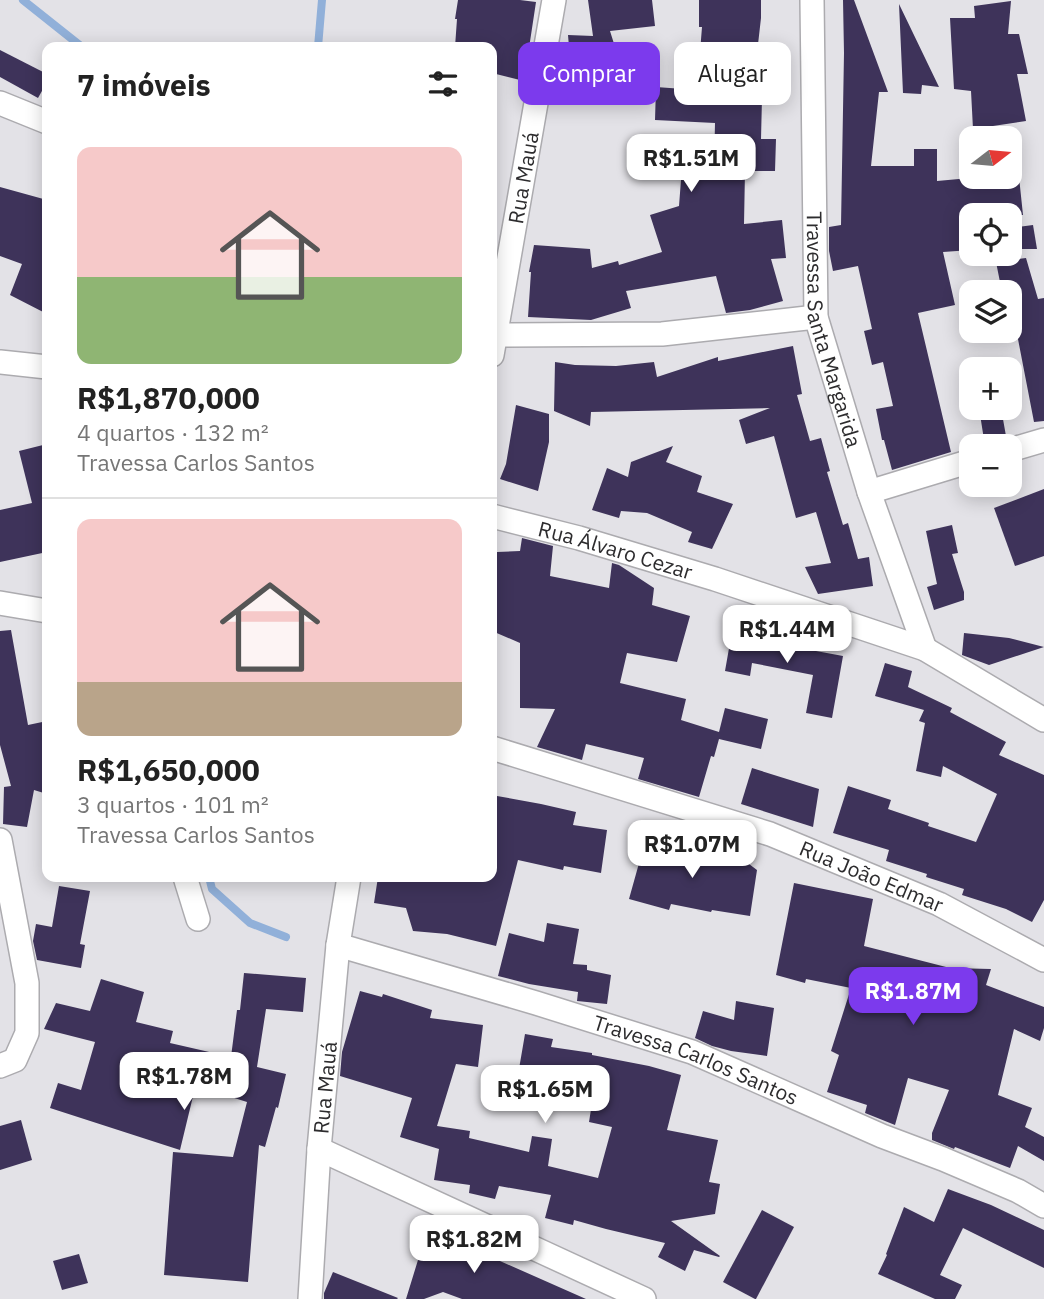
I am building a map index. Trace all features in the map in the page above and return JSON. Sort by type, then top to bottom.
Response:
[{"type":"street","name":"Rua Mauá","points":[[497,328],[554,0]]},
{"type":"street","name":"Travessa Santa Margarida","points":[[812,0],[816,317],[869,492],[925,649]]},
{"type":"street","points":[[0,103],[42,120]]},
{"type":"street","points":[[497,345],[662,334],[816,317]]},
{"type":"street","points":[[0,362],[42,366]]},
{"type":"street","points":[[1022,446],[1044,440]]},
{"type":"street","points":[[869,492],[959,465]]},
{"type":"street","name":"Rua Álvaro Cezar","points":[[497,517],[579,538],[703,575],[925,649],[1044,720]]},
{"type":"street","points":[[0,603],[42,610]]},
{"type":"street","name":"Rua João Edmar","points":[[497,750],[770,834],[939,904],[1044,960]]},
{"type":"street","points":[[0,840],[27,982],[27,1032],[15,1060],[0,1066]]},
{"type":"street","points":[[187,882],[198,919]]},
{"type":"street","name":"Rua Mauá","points":[[310,1299],[319,1149],[338,945],[348,882]]},
{"type":"street","name":"Travessa Carlos Santos","points":[[338,945],[692,1052],[882,1136],[1018,1191],[1044,1206]]},
{"type":"street","points":[[319,1149],[644,1299]]},
{"type":"building","points":[[458,0],[536,2],[530,42],[518,42],[518,80],[497,74],[497,42],[455,42]]},
{"type":"building","points":[[588,0],[652,0],[655,26],[610,31],[613,42],[569,42],[568,35],[593,36]]},
{"type":"building","points":[[699,0],[761,0],[758,42],[701,42],[702,27],[699,27]]},
{"type":"building","points":[[843,0],[854,0],[888,92],[879,92],[871,166],[914,166],[914,149],[937,149],[937,181],[959,179],[959,189],[1020,189],[1022,203],[959,203],[959,251],[943,252],[955,305],[918,313],[951,452],[892,470],[876,409],[893,406],[883,362],[872,365],[864,331],[872,329],[858,266],[833,271],[829,251],[829,227],[841,225]]},
{"type":"building","points":[[1011,1],[1008,34],[1019,34],[1028,74],[1017,74],[1026,121],[973,126],[971,91],[954,89],[950,18],[975,18],[974,6]]},
{"type":"building","points":[[899,4],[939,87],[922,85],[921,94],[903,93]]},
{"type":"building","points":[[0,50],[42,71],[42,91],[38,98],[0,77]]},
{"type":"building","points":[[660,87],[674,88],[674,105],[762,105],[761,139],[776,139],[775,171],[745,171],[744,224],[782,220],[786,258],[771,259],[783,301],[726,313],[716,276],[626,291],[631,308],[591,320],[528,317],[529,272],[534,245],[590,249],[592,268],[618,261],[619,265],[662,252],[650,215],[679,206],[682,167],[714,169],[715,123],[655,120],[655,105],[660,105]]},
{"type":"building","points":[[0,187],[42,199],[42,311],[10,295],[22,264],[0,256]]},
{"type":"building","points":[[1033,225],[1037,249],[1022,249],[1022,226]]},
{"type":"building","points":[[1026,258],[1038,299],[1044,298],[1044,421],[1034,422],[1019,343],[1022,343],[1022,280],[1000,280],[997,266],[1022,266],[1022,259]]},
{"type":"building","points":[[793,346],[802,394],[797,395],[810,441],[821,438],[830,471],[827,472],[843,525],[848,523],[858,559],[869,557],[873,586],[818,594],[805,567],[831,563],[816,512],[796,518],[774,436],[746,444],[739,420],[770,408],[591,412],[590,426],[554,411],[555,362],[616,366],[654,362],[657,377],[718,357],[718,361]]},
{"type":"building","points":[[516,405],[549,414],[549,442],[538,491],[500,479],[506,464]]},
{"type":"building","points":[[981,420],[1003,420],[1006,434],[983,434]]},
{"type":"building","points":[[42,445],[42,553],[0,562],[0,510],[32,503],[19,451]]},
{"type":"building","points":[[673,446],[666,462],[702,476],[697,492],[733,504],[712,549],[688,542],[692,532],[647,513],[621,511],[619,518],[592,510],[607,468],[628,477],[631,462]]},
{"type":"building","points":[[1044,489],[1044,556],[1015,566],[994,508]]},
{"type":"building","points":[[952,525],[958,553],[952,554],[964,600],[934,610],[927,587],[937,584],[926,531]]},
{"type":"building","points":[[522,538],[553,546],[550,576],[609,588],[612,563],[619,565],[654,588],[652,605],[690,616],[677,662],[627,653],[620,683],[686,699],[681,720],[719,732],[725,708],[768,719],[761,749],[719,739],[699,797],[638,779],[644,758],[586,744],[582,760],[537,747],[555,709],[520,708],[520,643],[497,633],[497,552],[520,551]]},
{"type":"building","points":[[734,620],[759,624],[756,640],[843,656],[832,718],[806,713],[813,675],[752,663],[750,676],[725,671]]},
{"type":"building","points":[[11,630],[28,725],[42,722],[42,792],[34,790],[27,827],[3,824],[4,787],[11,786],[0,745],[0,631]]},
{"type":"building","points":[[964,633],[1009,638],[1044,647],[989,665],[962,655]]},
{"type":"building","points":[[885,663],[912,671],[908,687],[952,708],[950,712],[1006,742],[999,755],[1044,775],[1044,900],[1032,922],[1006,909],[962,895],[964,889],[886,861],[889,850],[833,833],[848,786],[891,800],[888,809],[976,842],[997,794],[943,766],[941,777],[916,771],[925,723],[919,721],[924,710],[875,696]]},
{"type":"building","points":[[752,768],[819,789],[813,827],[741,804]]},
{"type":"building","points":[[497,796],[576,812],[573,825],[607,830],[601,873],[564,866],[563,870],[518,860],[496,946],[447,934],[413,931],[406,908],[374,903],[377,882],[497,882]]},
{"type":"building","points":[[648,831],[677,839],[673,852],[728,863],[729,858],[745,861],[757,870],[750,916],[671,904],[669,910],[629,899]]},
{"type":"building","points":[[794,883],[873,899],[864,946],[950,968],[991,969],[986,985],[1044,1007],[1044,1028],[1040,1041],[1014,1029],[998,1095],[1032,1108],[1025,1127],[1044,1137],[1044,1161],[1018,1146],[1010,1168],[932,1140],[932,1133],[949,1090],[908,1078],[895,1125],[865,1113],[867,1105],[827,1092],[839,1055],[831,1051],[851,988],[806,979],[805,983],[776,975]]},
{"type":"building","points":[[59,886],[90,891],[80,944],[85,945],[81,968],[37,960],[33,941],[36,924],[52,927]]},
{"type":"building","points":[[547,923],[579,929],[573,964],[587,965],[587,970],[611,975],[607,1004],[577,1001],[578,992],[498,976],[509,933],[544,942]]},
{"type":"building","points":[[244,973],[306,978],[303,1012],[266,1009],[257,1067],[286,1074],[265,1147],[259,1145],[248,1282],[164,1275],[173,1152],[233,1157],[247,1102],[195,1088],[180,1150],[50,1108],[58,1083],[81,1090],[95,1042],[44,1029],[56,1003],[90,1011],[101,979],[144,992],[136,1022],[173,1031],[170,1043],[231,1057]]},
{"type":"building","points":[[360,991],[382,997],[383,994],[432,1010],[430,1018],[483,1025],[478,1067],[456,1064],[437,1126],[470,1131],[469,1138],[529,1152],[532,1136],[552,1139],[548,1166],[598,1178],[612,1127],[589,1122],[593,1097],[544,1090],[542,1103],[514,1098],[525,1034],[553,1039],[551,1047],[592,1053],[681,1075],[667,1130],[718,1140],[709,1182],[720,1184],[715,1214],[671,1221],[720,1256],[694,1250],[685,1271],[658,1257],[665,1243],[574,1220],[573,1225],[545,1218],[551,1195],[499,1186],[495,1199],[469,1193],[470,1185],[434,1180],[439,1149],[400,1137],[412,1098],[340,1076],[342,1052]]},
{"type":"building","points":[[736,1001],[774,1008],[767,1056],[731,1051],[695,1038],[703,1011],[734,1020]]},
{"type":"building","points":[[21,1120],[32,1160],[0,1170],[0,1126]]},
{"type":"building","points":[[948,1189],[991,1205],[1044,1230],[1044,1268],[963,1228],[940,1275],[962,1285],[955,1299],[935,1299],[878,1274],[904,1207],[934,1222]]},
{"type":"building","points":[[762,1210],[794,1227],[755,1299],[723,1282]]},
{"type":"building","points":[[426,1234],[454,1235],[452,1240],[586,1299],[462,1299],[443,1292],[424,1299],[406,1299]]},
{"type":"building","points":[[79,1254],[88,1283],[62,1290],[53,1261]]},
{"type":"building","points":[[333,1272],[398,1298],[324,1299]]},
{"type":"waterway","points":[[23,0],[76,42]]},
{"type":"waterway","points":[[318,42],[322,0]]},
{"type":"waterway","points":[[210,882],[212,889],[250,923],[286,937]]}]
